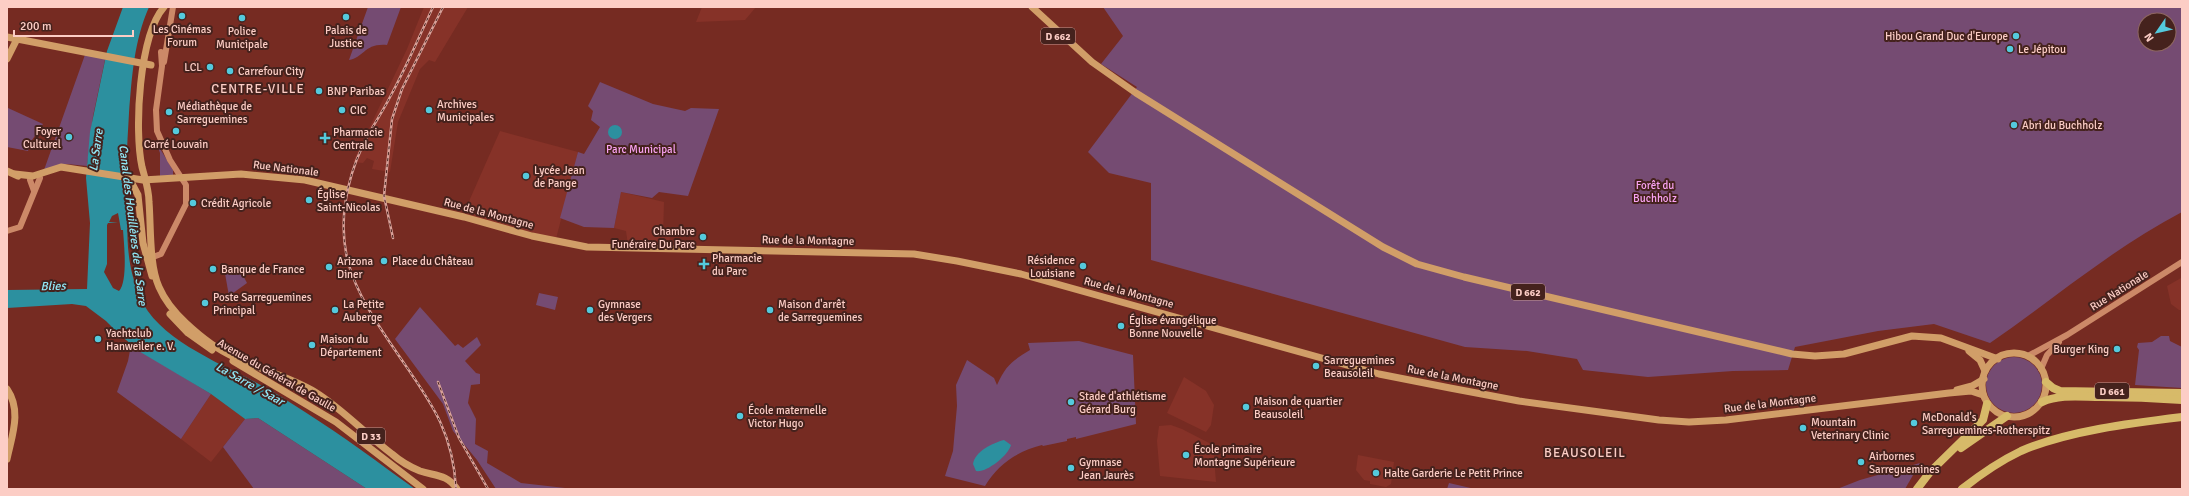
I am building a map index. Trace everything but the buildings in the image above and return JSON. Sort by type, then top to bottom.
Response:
[{"type":"highway","name":"D 661","points":[[2046,382],[2053,388],[2060,391],[2182,393]]},
{"type":"highway","name":"D 661","points":[[2042,402],[2050,399],[2068,397],[2147,397],[2182,400]]},
{"type":"highway","points":[[1917,489],[1930,472],[1983,420],[1987,404]]},
{"type":"highway","points":[[1922,489],[1952,456],[1974,438],[2007,416]]},
{"type":"highway","points":[[1962,489],[1998,463],[2022,451],[2046,442],[2079,434],[2182,417]]},
{"type":"main road","name":"D 33","points":[[149,256],[146,203],[136,156],[135,134],[141,56],[148,29],[159,7]]},
{"type":"main road","name":"D 33","points":[[149,256],[149,201],[138,146],[140,93],[145,58],[152,30],[164,7]]},
{"type":"main road","name":"D 662","points":[[1026,7],[1082,57],[1092,62]]},
{"type":"main road","name":"D 662","points":[[1032,7],[1092,62],[1136,93],[1383,247],[1417,264],[1464,277],[1792,354],[1815,356],[1844,354],[1912,336],[1941,338],[1998,358]]},
{"type":"main road","points":[[7,37],[149,65]]},
{"type":"main road","points":[[7,59],[17,39]]},
{"type":"main road","points":[[15,174],[33,176],[53,169],[70,168],[129,178],[164,180],[182,178]]},
{"type":"main road","points":[[7,171],[30,180],[70,168]]},
{"type":"main road","name":"Rue Nationale","points":[[182,178],[246,174],[324,184]]},
{"type":"main road","name":"D 33","points":[[129,178],[136,189],[149,256]]},
{"type":"main road","name":"Rue de la Montagne","points":[[324,184],[464,217],[532,236],[580,246],[655,250],[902,254],[957,261],[1020,274],[1149,308],[1379,374],[1519,401],[1659,420],[1689,422],[1726,420],[1949,393],[1971,391],[1983,395]]},
{"type":"main road","name":"Avenue du Général de Gaulle","points":[[149,256],[162,293],[175,312],[200,336],[235,358],[289,378],[327,399],[356,422],[388,452],[418,470],[443,476],[451,481],[456,489]]},
{"type":"main road","name":"Avenue du Général de Gaulle","points":[[149,256],[154,286],[162,303],[188,333],[213,351],[253,372],[336,422],[423,489]]},
{"type":"main road","name":"D 662","points":[[1961,346],[1980,360],[1984,375]]},
{"type":"main road","points":[[2007,354],[2028,356],[2042,369],[2046,382],[2042,402],[2027,414],[2007,416],[1998,412],[1987,404],[1983,395],[1984,375],[1998,358],[2007,354]]},
{"type":"main road","name":"Rue de la Montagne","points":[[1949,393],[1972,386],[1984,375]]},
{"type":"main road","points":[[7,389],[14,401],[16,420],[7,459]]},
{"type":"main road","points":[[336,422],[407,470],[418,475],[442,480],[453,489]]},
{"type":"street","points":[[149,256],[161,254],[184,211],[186,204],[186,186],[167,153],[157,128],[156,110],[162,66],[173,7]]},
{"type":"street","points":[[160,52],[162,66]]},
{"type":"street","points":[[149,65],[162,66]]},
{"type":"street","points":[[7,231],[20,227],[40,178]]},
{"type":"street","points":[[30,180],[34,193]]},
{"type":"street","name":"Rue Nationale","points":[[2028,356],[2067,335],[2182,262]]},
{"type":"street","name":"Rue Nationale","points":[[2042,369],[2047,355],[2067,335]]},
{"type":"shaded area","points":[[424,7],[468,7],[435,62],[429,60],[420,69],[398,122],[390,172],[372,169],[374,161],[367,158],[363,163],[353,162],[407,49]]},
{"type":"shaded area","points":[[702,7],[756,7],[745,20],[696,22]]},
{"type":"shaded area","name":"Lycée Jean de Pange","points":[[500,131],[578,152],[556,239],[466,215],[470,199]]},
{"type":"shaded area","points":[[621,192],[664,202],[663,236],[670,237],[669,246],[628,245],[626,231],[614,228]]},
{"type":"shaded area","points":[[2181,278],[2182,310],[2179,310],[2171,304],[2167,286]]},
{"type":"shaded area","points":[[1184,377],[1206,391],[1214,405],[1211,425],[1206,432],[1167,413]]},
{"type":"shaded area","points":[[211,394],[245,419],[211,462],[181,439]]},
{"type":"shaded area","name":"École primaire Montagne Supérieure","points":[[1171,425],[1213,445],[1216,482],[1160,476],[1157,441],[1159,426]]},
{"type":"shaded area","name":"Halte Garderie Le Petit Prince","points":[[1358,455],[1394,462],[1391,484],[1386,487],[1370,484],[1370,481],[1364,480],[1356,470]]},
{"type":"green space","points":[[368,7],[401,7],[387,45],[373,46],[358,57],[349,60]]},
{"type":"green space","name":"Forêt du Buchholz","points":[[1103,7],[2182,7],[2182,212],[2132,241],[2084,274],[1990,343],[1934,324],[1878,331],[1795,347],[1788,370],[1733,371],[1648,377],[1583,370],[1577,359],[1527,351],[1465,347],[1151,260],[1151,183],[1109,173],[1088,152],[1137,87],[1101,64],[1123,36]]},
{"type":"green space","points":[[86,52],[106,55],[93,116],[87,166],[67,164],[44,170]]},
{"type":"green space","name":"Parc Municipal","points":[[600,82],[653,104],[685,111],[691,108],[719,109],[688,196],[659,192],[652,198],[621,192],[614,228],[584,227],[560,218],[578,152],[584,154],[600,127],[591,120],[593,111],[588,106]]},
{"type":"green space","points":[[8,108],[43,124],[32,140],[28,151],[7,147]]},
{"type":"green space","points":[[156,142],[173,170],[173,175],[160,176],[160,153]]},
{"type":"green space","points":[[238,266],[247,283],[229,296],[224,268]]},
{"type":"green space","points":[[539,293],[558,297],[555,310],[536,305]]},
{"type":"green space","points":[[420,307],[455,346],[458,344],[463,348],[477,337],[481,345],[465,361],[476,373],[480,374],[480,384],[471,385],[468,403],[476,419],[475,444],[488,451],[487,463],[521,483],[574,489],[496,489],[477,460],[453,431],[443,404],[395,339]]},
{"type":"green space","points":[[2161,336],[2169,336],[2170,341],[2182,347],[2182,388],[2135,385],[2139,350],[2137,347],[2138,343],[2152,342]]},
{"type":"green space","name":"Stade d'athlétisme Gérard Burg","points":[[1079,341],[1133,355],[1136,424],[1076,439],[1076,437],[1067,439],[1067,441],[1042,445],[1025,451],[1002,465],[985,486],[945,476],[953,451],[957,406],[956,385],[967,360],[994,378],[997,385],[1003,373],[1010,364],[1030,350],[1028,343]]},
{"type":"green space","points":[[131,345],[211,394],[181,439],[117,392],[128,361]]},
{"type":"green space","points":[[2009,357],[2019,357],[2034,365],[2040,374],[2042,385],[2040,396],[2034,405],[2019,413],[2009,413],[1998,408],[1991,401],[1986,390],[1986,380],[1991,369],[1998,362]]},
{"type":"green space","points":[[258,418],[367,489],[254,489],[223,447],[245,419]]},
{"type":"green space","points":[[1920,463],[1905,489],[1837,489],[1860,480]]},
{"type":"green space","points":[[1449,483],[1475,489],[1447,489]]},
{"type":"water","points":[[123,7],[149,7],[140,33],[134,59],[129,113],[127,161],[128,238],[131,267],[134,282],[148,311],[159,324],[189,347],[260,384],[286,400],[347,440],[415,489],[367,489],[258,418],[245,419],[211,394],[142,353],[106,321],[86,306],[72,304],[7,308],[7,290],[87,289],[90,223],[86,178],[90,132],[107,51]],"holes":[[[118,213],[121,230],[123,230],[125,252],[124,279],[119,291],[113,288],[104,272],[107,264],[107,225],[108,223],[118,223],[109,222],[112,216]]]},
{"type":"water","points":[[615,125],[620,127],[622,132],[620,137],[615,139],[610,137],[608,132],[610,127]]},
{"type":"water","points":[[1004,440],[1011,445],[1006,454],[991,467],[976,471],[973,464],[977,455],[990,445]]},
{"type":"railway","points":[[433,7],[402,75],[366,139],[357,159],[345,202],[344,232],[348,262],[362,298],[429,401],[444,432],[450,449],[456,489]]},
{"type":"railway","points":[[393,238],[384,196],[392,119],[402,89],[443,7]]},
{"type":"railway","points":[[438,382],[459,438],[488,489]]},
{"type":"place","name":"Les Cinémas Forum","points":[[182,16]]},
{"type":"place","name":"Palais de Justice","points":[[346,17]]},
{"type":"place","name":"Police Municipale","points":[[242,18]]},
{"type":"place","name":"Hibou Grand Duc d'Europe","points":[[2016,36]]},
{"type":"place","name":"Le Jépitou","points":[[2010,49]]},
{"type":"place","name":"LCL","points":[[210,67]]},
{"type":"place","name":"Carrefour City","points":[[230,71]]},
{"type":"place","name":"BNP Paribas","points":[[319,91]]},
{"type":"place","name":"CIC","points":[[342,110]]},
{"type":"place","name":"Archives Municipales","points":[[429,110]]},
{"type":"place","name":"Médiathèque de Sarreguemines","points":[[169,112]]},
{"type":"place","name":"Abri du Buchholz","points":[[2014,125]]},
{"type":"place","name":"Carré Louvain","points":[[176,131]]},
{"type":"place","name":"Foyer Culturel","points":[[69,137]]},
{"type":"place","name":"Pharmacie Centrale","points":[[325,138]]},
{"type":"place","name":"Lycée Jean de Pange","points":[[526,176]]},
{"type":"place","name":"Église Saint-Nicolas","points":[[309,200]]},
{"type":"place","name":"Crédit Agricole","points":[[193,203]]},
{"type":"place","name":"Chambre Funéraire Du Parc","points":[[703,237]]},
{"type":"place","name":"Place du Château","points":[[384,261]]},
{"type":"place","name":"Pharmacie du Parc","points":[[704,264]]},
{"type":"place","name":"Résidence Louisiane","points":[[1083,266]]},
{"type":"place","name":"Arizona Diner","points":[[329,267]]},
{"type":"place","name":"Banque de France","points":[[213,269]]},
{"type":"place","name":"Poste Sarreguemines Principal","points":[[205,303]]},
{"type":"place","name":"La Petite Auberge","points":[[335,310]]},
{"type":"place","name":"Gymnase des Vergers","points":[[590,310]]},
{"type":"place","name":"Maison d'arrêt de Sarreguemines","points":[[770,310]]},
{"type":"place","name":"Église évangélique Bonne Nouvelle","points":[[1121,326]]},
{"type":"place","name":"Yachtclub Hanweiler e. V.","points":[[98,339]]},
{"type":"place","name":"Maison du Département","points":[[312,345]]},
{"type":"place","name":"Burger King","points":[[2117,349]]},
{"type":"place","name":"Sarreguemines Beausoleil","points":[[1316,366]]},
{"type":"place","name":"Stade d'athlétisme Gérard Burg","points":[[1071,402]]},
{"type":"place","name":"Maison de quartier Beausoleil","points":[[1246,407]]},
{"type":"place","name":"École maternelle Victor Hugo","points":[[740,416]]},
{"type":"place","name":"McDonald's Sarreguemines-Rotherspitz","points":[[1914,423]]},
{"type":"place","name":"Mountain Veterinary Clinic","points":[[1803,428]]},
{"type":"place","name":"École primaire Montagne Supérieure","points":[[1186,455]]},
{"type":"place","name":"Airbornes Sarreguemines","points":[[1861,462]]},
{"type":"place","name":"Gymnase Jean Jaurès","points":[[1071,468]]},
{"type":"place","name":"Halte Garderie Le Petit Prince","points":[[1376,473]]},
{"type":"district","name":"CENTRE-VILLE","points":[[258,88]]},
{"type":"district","name":"BEAUSOLEIL","points":[[1585,452]]},
{"type":"water label","name":"La Sarre","points":[[96,150]]},
{"type":"water label","name":"Canal des Houillères de la Sarre","points":[[133,225]]},
{"type":"water label","name":"Blies","points":[[53,286]]},
{"type":"water label","name":"La Sarre / Saar","points":[[250,384]]}]
